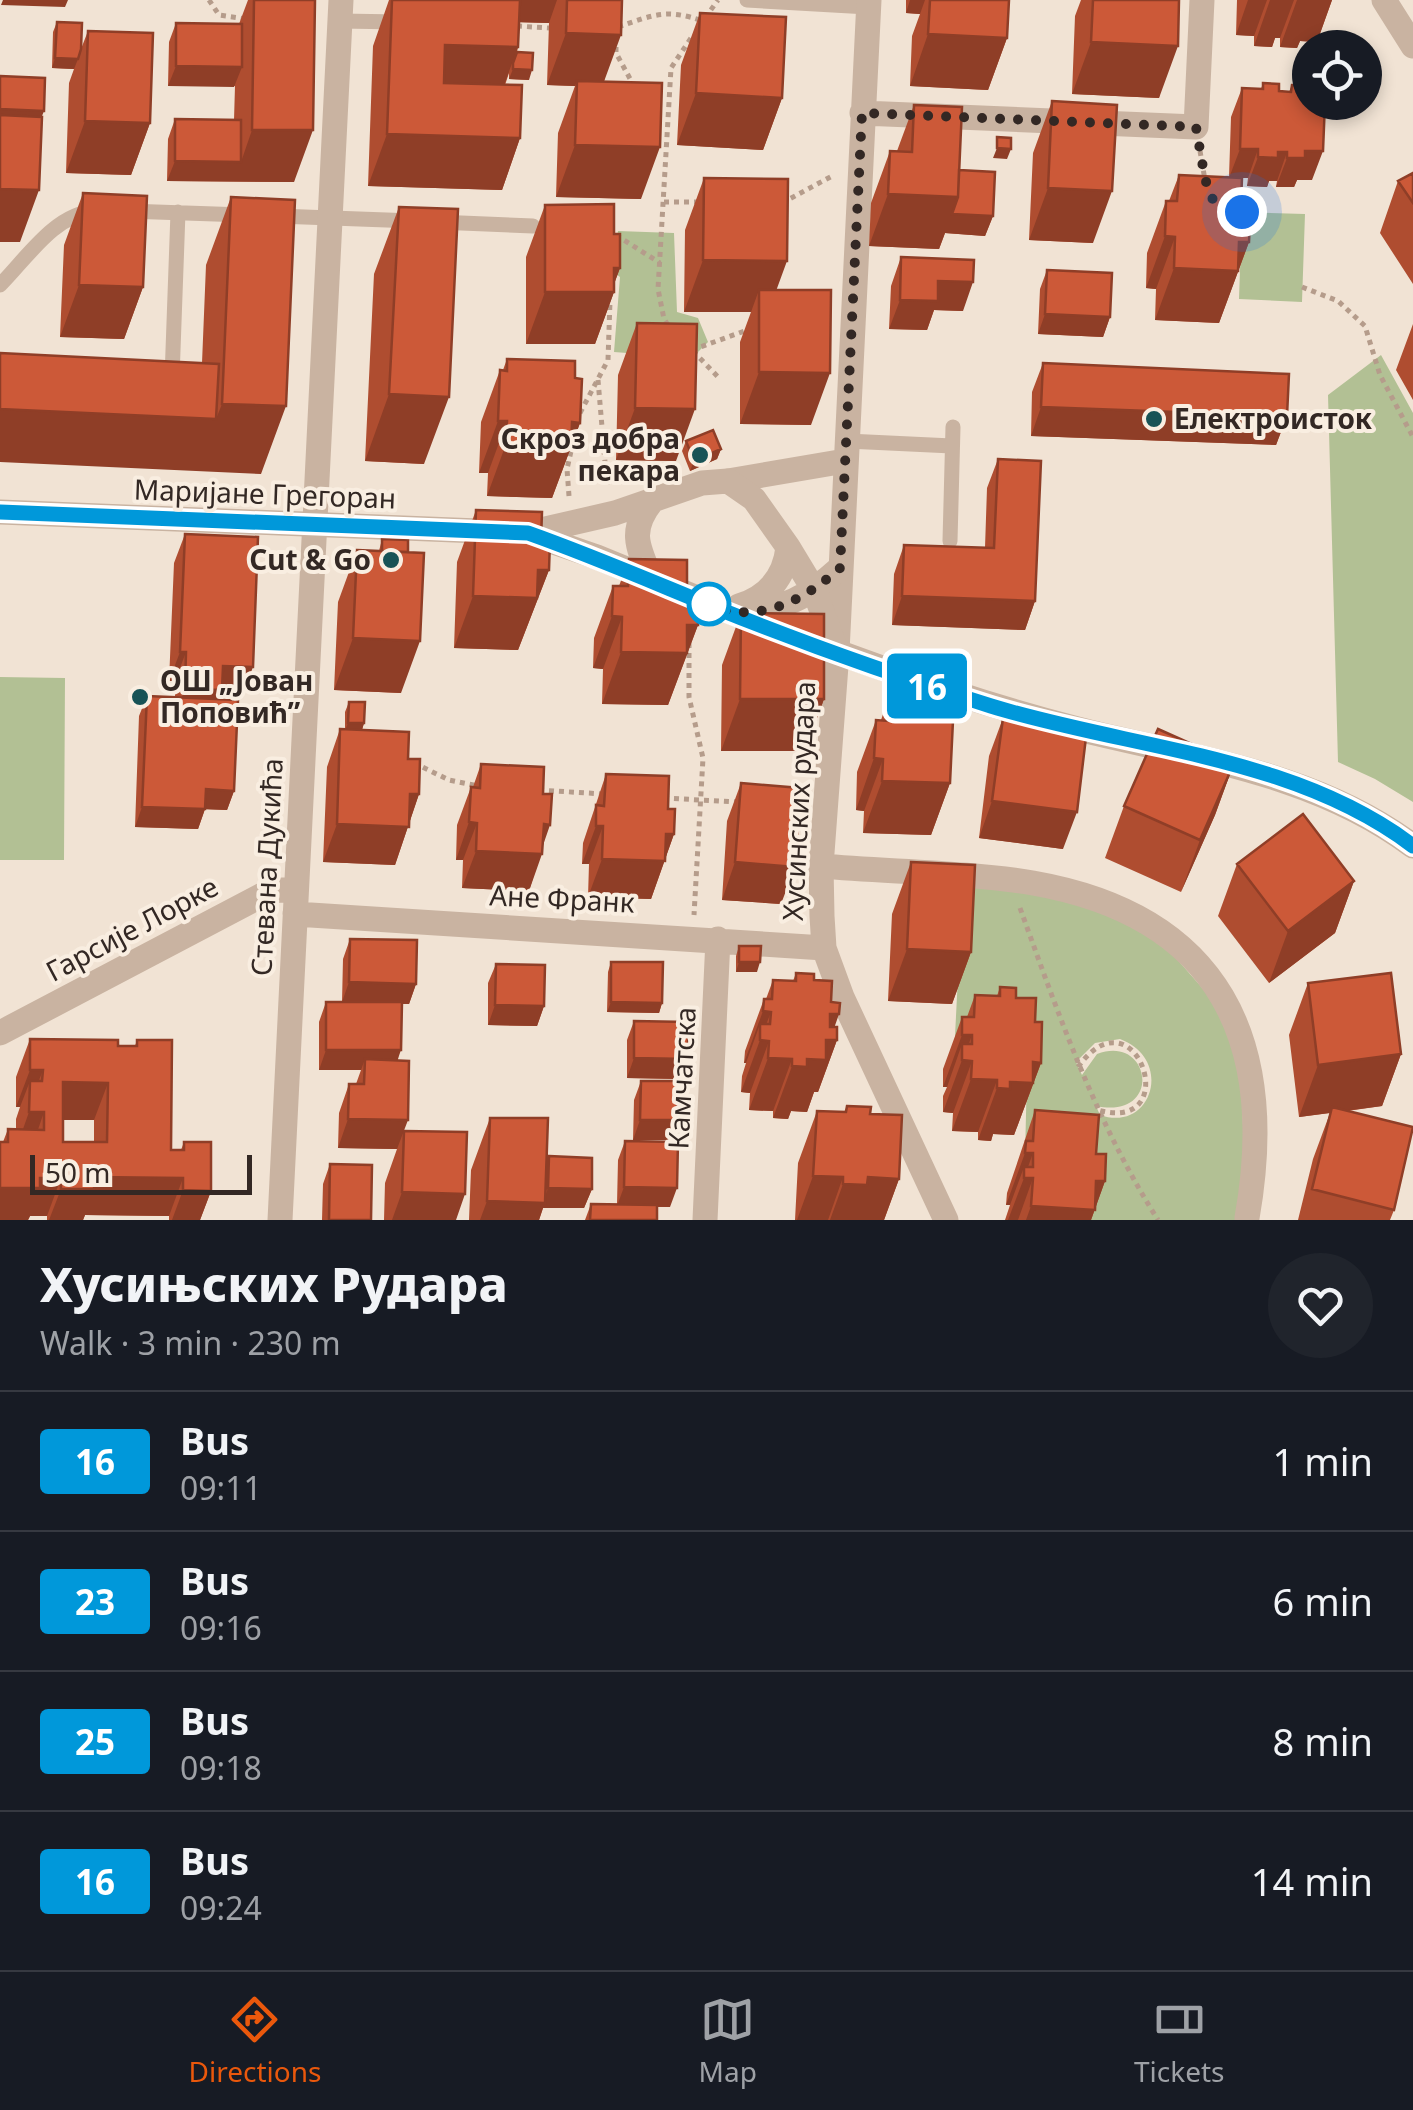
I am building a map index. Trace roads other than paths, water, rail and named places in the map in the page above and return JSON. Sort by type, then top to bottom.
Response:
[{"type":"street","points":[[862,113],[1196,127],[1202,0]]},
{"type":"street","points":[[1384,0],[1413,46]]},
{"type":"street","name":"Хусинских рудара","points":[[868,4],[837,652],[821,866],[824,948],[842,997],[946,1220]]},
{"type":"street","name":"Стевана Дукића","points":[[280,1220],[340,10]]},
{"type":"street","name":"Маријане Грегоран","points":[[0,512],[528,533],[619,512],[702,483],[728,481],[846,451]]},
{"type":"street","points":[[728,481],[754,499],[788,547],[814,590],[837,652]]},
{"type":"street","points":[[652,501],[642,514],[636,533],[652,580]]},
{"type":"street","name":"Маријане Грегоран","points":[[528,533],[720,609],[996,707],[1224,763],[1326,795],[1413,846]]},
{"type":"street","points":[[720,609],[749,603],[766,593],[780,577],[788,547]]},
{"type":"street","points":[[720,609],[774,608],[793,603],[840,568]]},
{"type":"street","points":[[821,866],[1010,881],[1061,889],[1140,917],[1177,942],[1221,994],[1240,1030],[1252,1090],[1254,1176],[1246,1219]]},
{"type":"street","name":"Гарсије Лорке","points":[[0,1033],[270,891],[295,902]]},
{"type":"street","name":"Ане Франк","points":[[295,902],[824,948]]},
{"type":"street","name":"Камчатска","points":[[705,938],[705,1220]]},
{"type":"lane","points":[[747,0],[868,4]]},
{"type":"lane","points":[[340,10],[418,23]]},
{"type":"lane","points":[[0,284],[55,229],[74,214],[92,210],[532,226]]},
{"type":"lane","points":[[153,379],[172,380],[178,212]]},
{"type":"lane","points":[[950,541],[952,427]]},
{"type":"lane","points":[[846,451],[952,446]]},
{"type":"place","name":"Електроисток","points":[[1154,419]]},
{"type":"place","name":"Скроз добра пекара","points":[[700,455]]},
{"type":"place","name":"Cut & Go","points":[[391,560]]},
{"type":"place","name":"ОШ „Јован Поповић”","points":[[140,697]]}]
